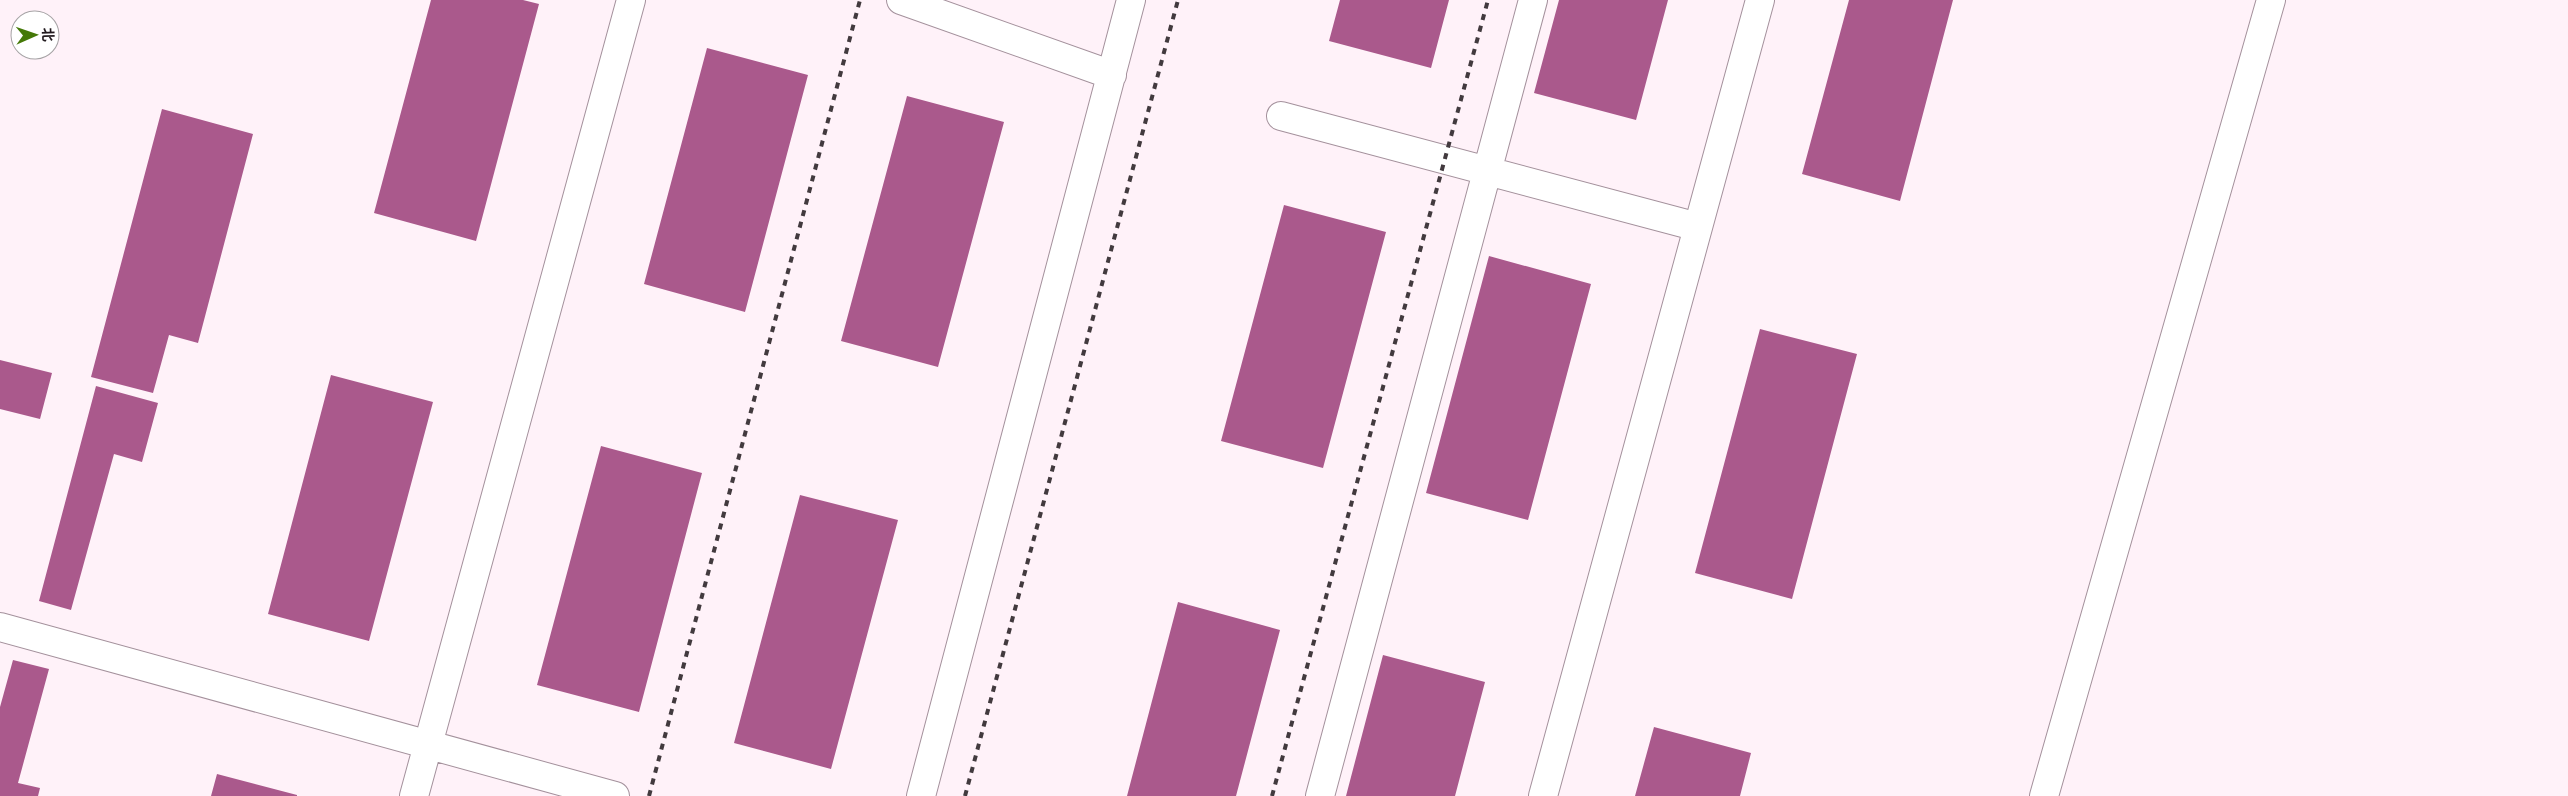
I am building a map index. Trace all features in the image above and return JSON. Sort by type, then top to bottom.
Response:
[{"type":"street","points":[[414,796],[631,0]]},
{"type":"street","points":[[901,0],[1112,75]]},
{"type":"street","points":[[921,796],[1131,0]]},
{"type":"street","points":[[1320,796],[1533,0]]},
{"type":"street","points":[[1543,796],[1760,0]]},
{"type":"street","points":[[2044,796],[2271,0]]},
{"type":"street","points":[[1281,116],[1698,227]]},
{"type":"street","points":[[0,627],[615,796]]},
{"type":"building","points":[[431,0],[523,0],[539,4],[476,241],[374,213]]},
{"type":"building","points":[[1340,0],[1449,0],[1431,68],[1329,41]]},
{"type":"building","points":[[1559,0],[1668,0],[1636,120],[1534,93]]},
{"type":"building","points":[[1849,0],[1953,0],[1900,201],[1802,174]]},
{"type":"building","points":[[707,48],[808,75],[745,312],[644,284]]},
{"type":"building","points":[[907,96],[1004,122],[938,367],[841,341]]},
{"type":"building","points":[[162,109],[253,134],[198,343],[169,335],[153,393],[91,377]]},
{"type":"building","points":[[1284,205],[1386,232],[1323,468],[1221,441]]},
{"type":"building","points":[[1489,256],[1591,284],[1528,520],[1426,493]]},
{"type":"building","points":[[1760,329],[1857,354],[1792,599],[1695,573]]},
{"type":"building","points":[[0,360],[52,373],[40,419],[0,409]]},
{"type":"building","points":[[331,375],[433,402],[369,641],[268,614]]},
{"type":"building","points":[[96,386],[158,403],[142,462],[114,454],[71,610],[39,601]]},
{"type":"building","points":[[601,446],[702,473],[639,712],[537,685]]},
{"type":"building","points":[[800,495],[898,520],[831,769],[734,743]]},
{"type":"building","points":[[1178,602],[1280,630],[1236,796],[1127,796]]},
{"type":"building","points":[[1383,655],[1485,682],[1455,796],[1346,796]]},
{"type":"building","points":[[13,660],[49,669],[18,783],[40,788],[38,796],[0,796],[0,707]]},
{"type":"building","points":[[1654,727],[1751,753],[1740,796],[1635,796]]},
{"type":"building","points":[[217,774],[297,795],[297,796],[211,796]]},
{"type":"railway","points":[[649,796],[860,0]]},
{"type":"railway","points":[[965,796],[1178,0]]},
{"type":"railway","points":[[1272,796],[1488,0]]}]
